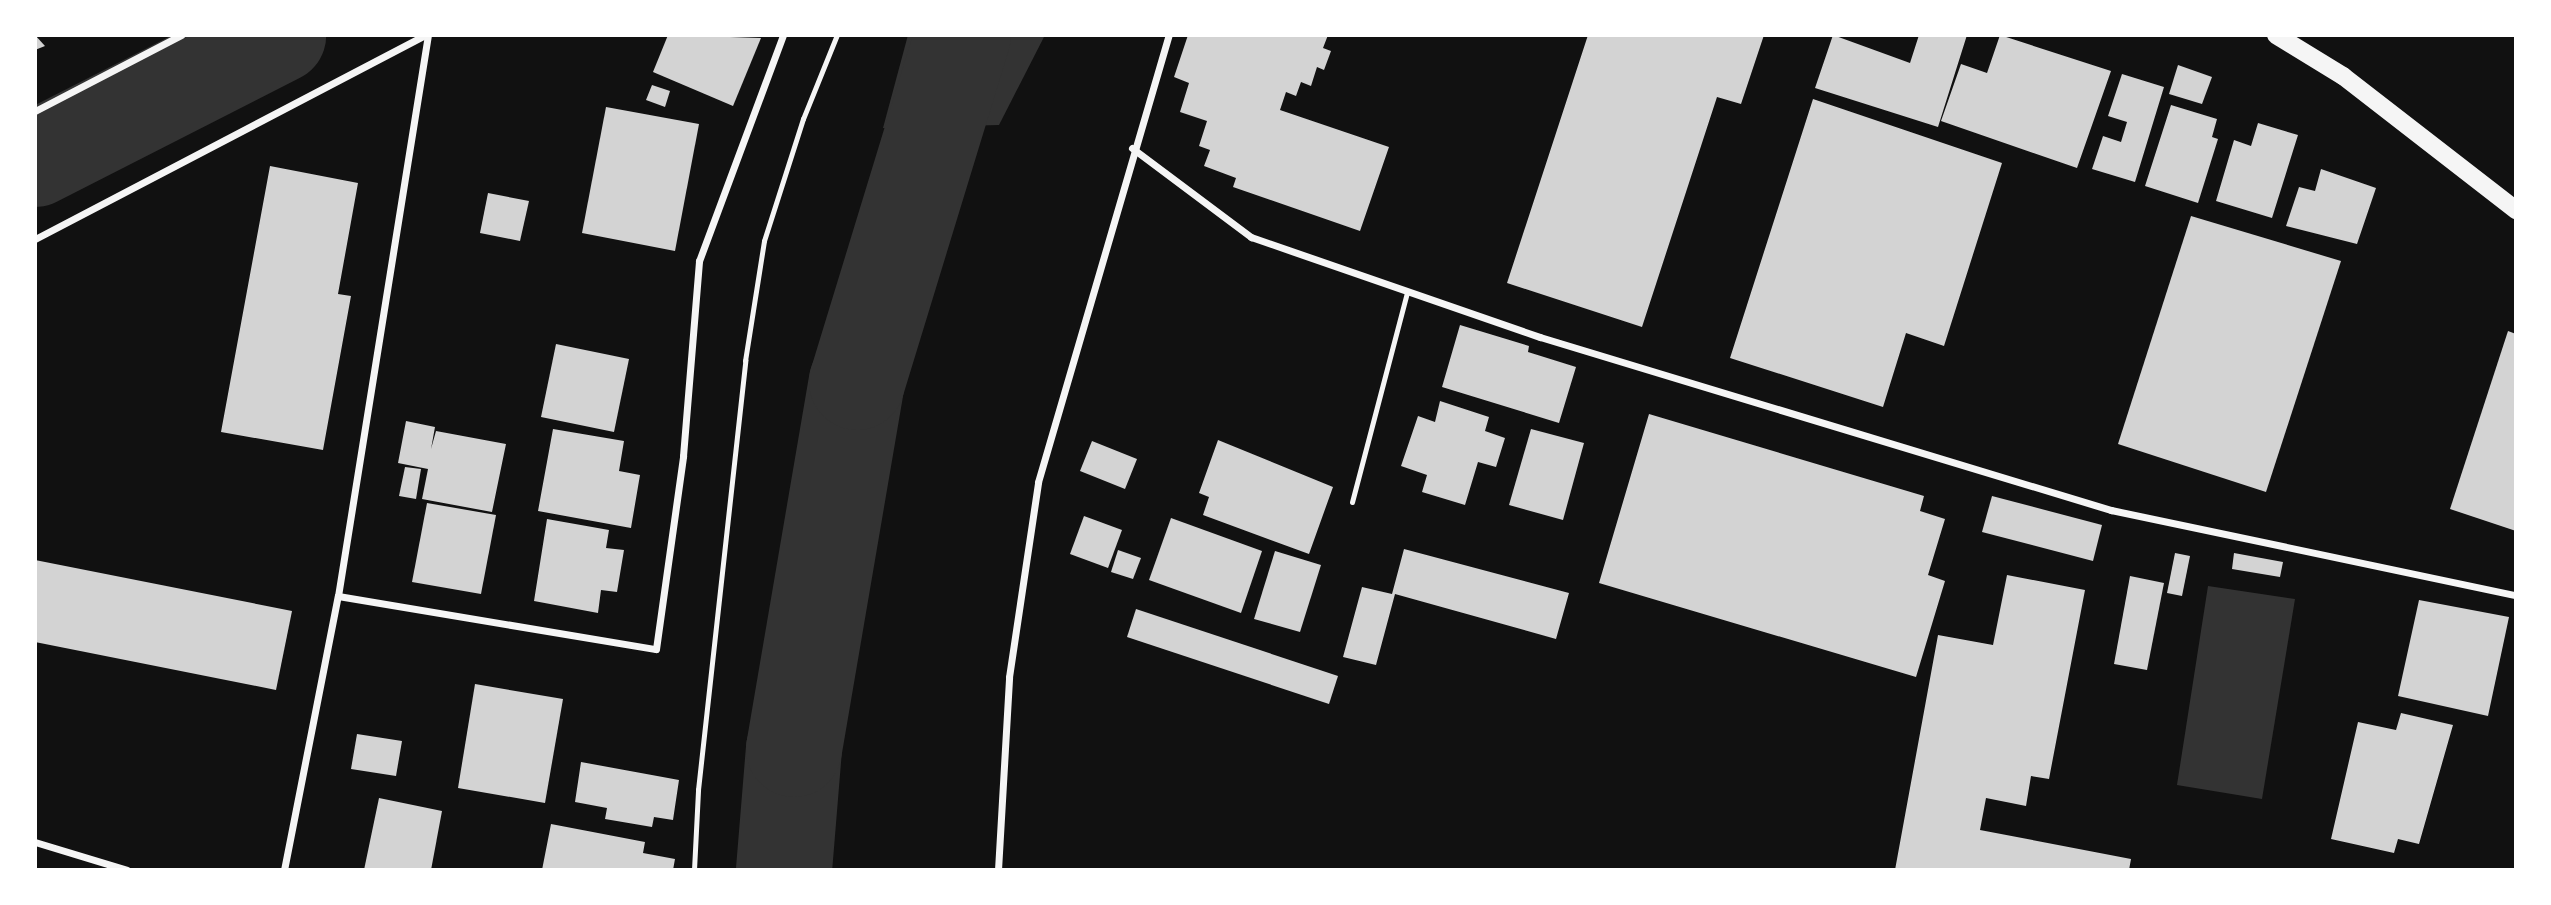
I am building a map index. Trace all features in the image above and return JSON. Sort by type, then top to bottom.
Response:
[{"type":"main road","points":[[2276,35],[2343,76],[2516,210]]},
{"type":"street","points":[[35,111],[181,35]]},
{"type":"street","points":[[35,239],[427,35]]},
{"type":"street","points":[[284,870],[338,596],[427,35]]},
{"type":"street","points":[[338,596],[656,649],[683,456],[699,261],[783,35]]},
{"type":"street","points":[[998,870],[1009,677],[1038,482],[1132,148],[1169,35]]},
{"type":"street","points":[[1132,148],[1251,237],[1407,293],[2111,510],[2516,595]]},
{"type":"street","points":[[35,842],[127,870]]},
{"type":"lane","points":[[1352,502],[1407,293]]},
{"type":"path","points":[[694,870],[698,790],[745,361],[764,241],[803,119],[836,35]]},
{"type":"shaded area","points":[[908,35],[1045,35],[999,125],[883,128]]},
{"type":"shaded area","points":[[2208,586],[2295,599],[2262,799],[2177,785]]},
{"type":"building","points":[[35,35],[45,46],[35,50]]},
{"type":"building","points":[[668,35],[761,38],[733,106],[653,72]]},
{"type":"building","points":[[1188,35],[1328,35],[1323,48],[1331,51],[1324,70],[1317,67],[1311,86],[1301,82],[1296,96],[1286,92],[1280,110],[1389,147],[1360,231],[1233,187],[1236,178],[1204,166],[1210,150],[1199,146],[1207,121],[1180,112],[1189,83],[1174,77]]},
{"type":"building","points":[[1588,35],[1764,35],[1741,104],[1717,97],[1642,327],[1507,283]]},
{"type":"building","points":[[1833,35],[1910,63],[1919,35],[1967,35],[1938,127],[1815,88]]},
{"type":"building","points":[[2000,35],[2111,71],[2077,168],[1941,121],[1961,64],[1987,73]]},
{"type":"building","points":[[2178,65],[2212,77],[2202,104],[2169,94]]},
{"type":"building","points":[[2122,74],[2164,87],[2135,182],[2092,169],[2103,136],[2121,142],[2127,122],[2108,116]]},
{"type":"building","points":[[652,85],[670,91],[665,107],[646,100]]},
{"type":"building","points":[[1813,99],[2002,163],[1944,346],[1906,333],[1883,407],[1730,358]]},
{"type":"building","points":[[2171,105],[2217,119],[2212,137],[2218,139],[2198,203],[2145,186]]},
{"type":"building","points":[[606,107],[699,124],[675,251],[582,233]]},
{"type":"building","points":[[2258,123],[2298,135],[2272,218],[2216,201],[2234,140],[2251,146]]},
{"type":"building","points":[[270,166],[358,183],[338,294],[351,296],[323,450],[221,432]]},
{"type":"building","points":[[2321,169],[2376,188],[2357,244],[2286,226],[2299,187],[2315,191]]},
{"type":"building","points":[[488,193],[529,201],[520,241],[480,233]]},
{"type":"building","points":[[2191,216],[2341,261],[2266,492],[2118,444]]},
{"type":"building","points":[[1460,325],[1529,346],[1528,352],[1576,367],[1559,423],[1442,387]]},
{"type":"building","points":[[2508,331],[2516,334],[2516,531],[2450,509]]},
{"type":"building","points":[[556,344],[629,359],[614,432],[541,417]]},
{"type":"building","points":[[1440,401],[1489,417],[1485,431],[1505,438],[1496,467],[1478,462],[1465,505],[1422,492],[1427,475],[1401,466],[1418,416],[1435,422]]},
{"type":"building","points":[[1649,414],[1924,496],[1920,511],[1945,519],[1928,575],[1945,581],[1916,677],[1599,583]]},
{"type":"building","points":[[406,421],[435,427],[431,449],[436,431],[506,444],[492,512],[422,499],[428,469],[398,463]]},
{"type":"building","points":[[553,429],[624,441],[619,471],[640,475],[631,528],[538,511]]},
{"type":"building","points":[[1531,429],[1584,443],[1563,520],[1509,505]]},
{"type":"building","points":[[1218,440],[1333,487],[1309,554],[1203,515],[1209,497],[1199,493]]},
{"type":"building","points":[[1092,441],[1137,459],[1125,489],[1080,471]]},
{"type":"building","points":[[405,467],[421,469],[416,499],[399,496]]},
{"type":"building","points":[[1992,496],[2102,525],[2093,561],[1982,532]]},
{"type":"building","points":[[427,503],[496,515],[481,594],[412,582]]},
{"type":"building","points":[[1084,516],[1122,530],[1108,568],[1070,554]]},
{"type":"building","points":[[1171,518],[1262,551],[1241,613],[1149,580]]},
{"type":"building","points":[[547,519],[609,530],[606,548],[624,550],[617,592],[601,590],[598,613],[534,601]]},
{"type":"building","points":[[1404,549],[1569,593],[1556,639],[1395,594],[1376,665],[1343,657],[1362,587],[1392,594]]},
{"type":"building","points":[[1118,550],[1141,558],[1133,579],[1111,572]]},
{"type":"building","points":[[1275,551],[1321,565],[1300,632],[1254,619]]},
{"type":"building","points":[[2175,553],[2190,556],[2182,596],[2167,593]]},
{"type":"building","points":[[2234,553],[2283,562],[2280,577],[2232,569]]},
{"type":"building","points":[[35,560],[292,611],[276,690],[35,642]]},
{"type":"building","points":[[2007,575],[2085,590],[2049,779],[2031,776],[2026,806],[1986,798],[1980,830],[2131,859],[2129,870],[1895,870],[1938,635],[1993,645]]},
{"type":"building","points":[[2130,576],[2164,583],[2147,670],[2114,664]]},
{"type":"building","points":[[2419,600],[2509,617],[2488,716],[2398,696]]},
{"type":"building","points":[[1136,609],[1338,676],[1329,704],[1127,637]]},
{"type":"building","points":[[475,684],[563,699],[545,803],[458,788]]},
{"type":"building","points":[[2401,713],[2453,725],[2419,844],[2398,839],[2394,853],[2331,839],[2358,722],[2396,730]]},
{"type":"building","points":[[357,734],[402,741],[396,776],[351,769]]},
{"type":"building","points":[[581,762],[679,780],[673,820],[654,817],[652,827],[605,819],[607,808],[575,802]]},
{"type":"building","points":[[379,798],[442,811],[431,870],[364,870]]},
{"type":"building","points":[[551,824],[645,842],[643,853],[675,859],[673,870],[542,870]]},
{"type":"waterway","points":[[35,159],[278,35]]},
{"type":"waterway","points":[[784,870],[794,749],[857,382],[963,35]]}]
